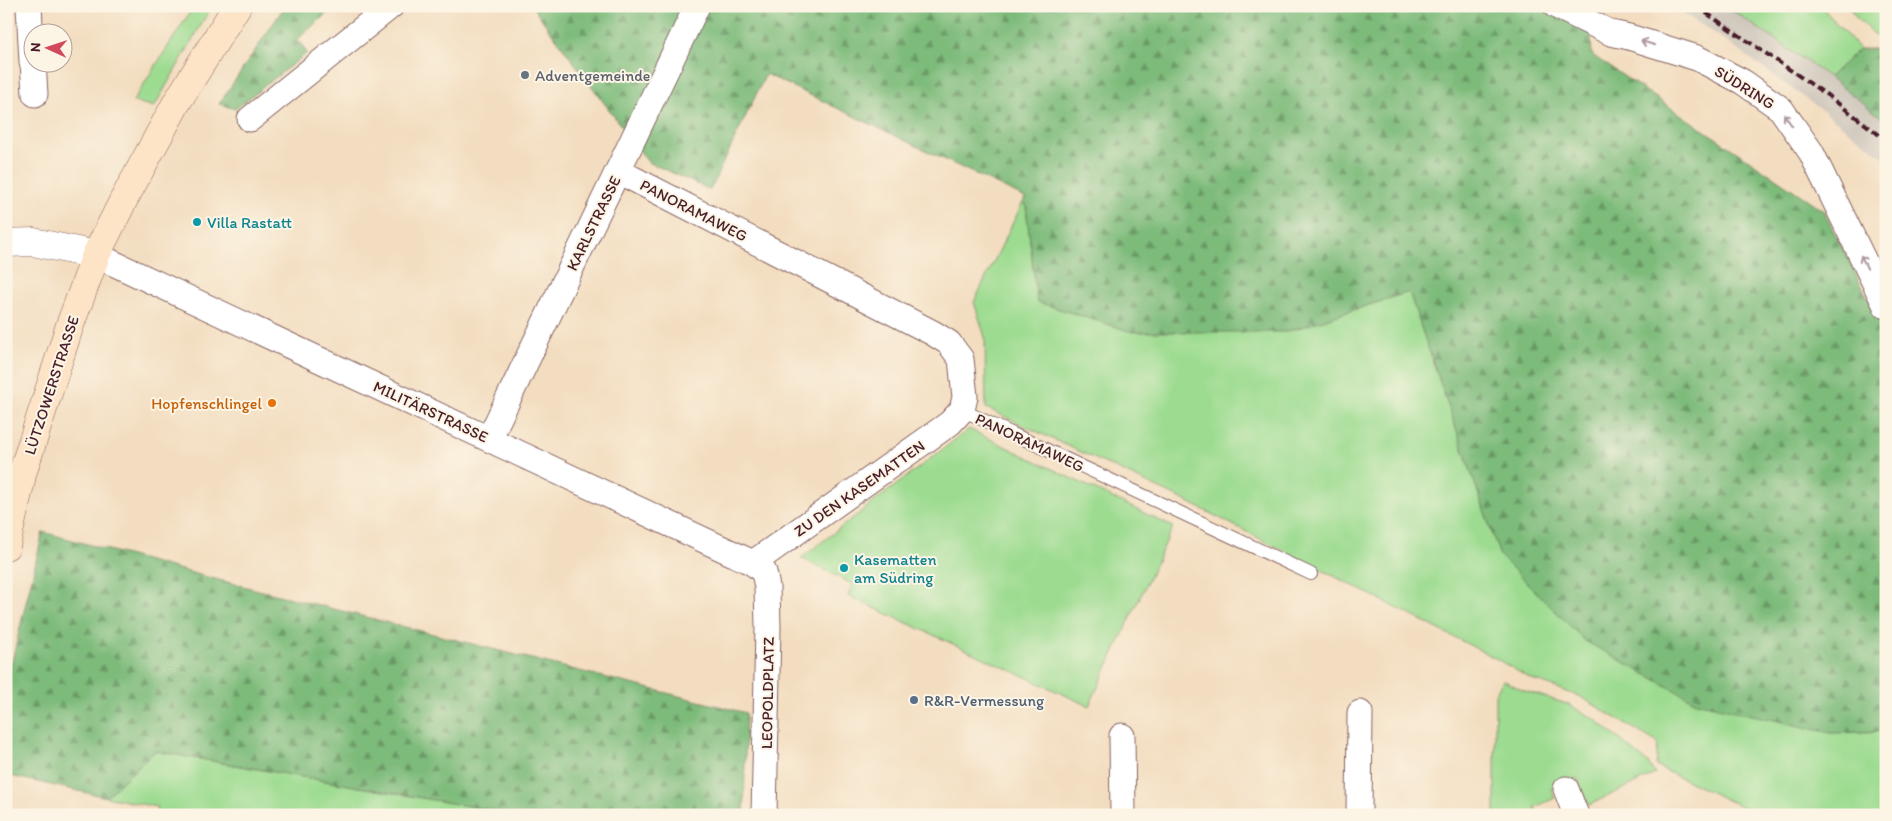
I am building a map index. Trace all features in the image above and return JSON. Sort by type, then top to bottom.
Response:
[{"type":"main road","name":"LÜTZOWERSTRASSE","points":[[6,546],[24,471],[70,325],[96,255],[123,201],[178,102],[237,6]]},
{"type":"street","points":[[29,6],[30,22]]},
{"type":"street","points":[[250,119],[391,6]]},
{"type":"street","name":"KARLSTRASSE","points":[[489,439],[697,6]]},
{"type":"street","name":"SÜDRING","points":[[1556,6],[1610,33],[1697,58],[1743,82],[1781,109],[1811,152],[1886,306]]},
{"type":"street","points":[[34,72],[35,94]]},
{"type":"street","name":"PANORAMAWEG","points":[[618,171],[949,343],[961,359],[965,397],[962,410]]},
{"type":"street","points":[[6,243],[34,242],[96,255]]},
{"type":"street","name":"MILITÄRSTRASSE","points":[[96,255],[758,567]]},
{"type":"street","name":"ZU DEN KASEMATTEN","points":[[758,567],[950,423],[962,410]]},
{"type":"street","name":"LEOPOLDPLATZ","points":[[758,567],[767,587],[768,627],[764,815]]},
{"type":"street","points":[[1359,815],[1360,713]]},
{"type":"street","points":[[1122,736],[1123,815]]},
{"type":"street","points":[[1566,789],[1576,815]]},
{"type":"lane","name":"PANORAMAWEG","points":[[962,410],[1311,574]]},
{"type":"shaded area","points":[[1672,6],[1726,6],[1829,77],[1886,121],[1886,159],[1717,35]]},
{"type":"green space","points":[[194,6],[212,6],[154,107],[133,101]]},
{"type":"green space","points":[[285,6],[335,6],[298,39],[307,53],[235,109],[219,104]]},
{"type":"green space","points":[[532,6],[1589,6],[1592,55],[1823,210],[1886,333],[1886,731],[1830,733],[1696,702],[1585,641],[1500,556],[1409,292],[1286,332],[1132,332],[1037,302],[1025,198],[766,74],[710,190],[648,162]]},
{"type":"green space","points":[[1726,6],[1821,6],[1859,49],[1829,77]]},
{"type":"green space","points":[[1848,6],[1886,6],[1886,44],[1858,20]]},
{"type":"green space","points":[[1859,49],[1886,49],[1886,121],[1829,77]]},
{"type":"green space","points":[[1025,198],[1037,302],[1286,332],[1409,292],[1500,556],[1830,733],[1886,731],[1886,815],[1759,815],[1656,766],[1658,743],[1581,697],[1529,678],[1497,659],[1184,500],[986,408],[985,337],[974,302]]},
{"type":"green space","points":[[969,429],[1173,527],[1089,706],[848,596],[852,584],[801,558]]},
{"type":"green space","points":[[43,532],[207,577],[746,713],[744,815],[519,815],[155,751],[106,797],[6,775],[6,686]]},
{"type":"green space","points":[[1503,680],[1522,690],[1567,704],[1595,719],[1648,763],[1655,774],[1589,805],[1577,778],[1552,789],[1555,798],[1535,807],[1538,815],[1495,815],[1495,694]]},
{"type":"green space","points":[[155,751],[519,815],[156,815],[157,807],[106,797]]},
{"type":"railway","points":[[1696,6],[1827,95],[1886,140]]},
{"type":"place","name":"Adventgemeinde","points":[[525,75]]},
{"type":"place","name":"Villa Rastatt","points":[[197,222]]},
{"type":"place","name":"Hopfenschlingel","points":[[272,403]]},
{"type":"place","name":"Kasematten am Südring","points":[[844,568]]},
{"type":"place","name":"R&R-Vermessung","points":[[914,700]]}]
